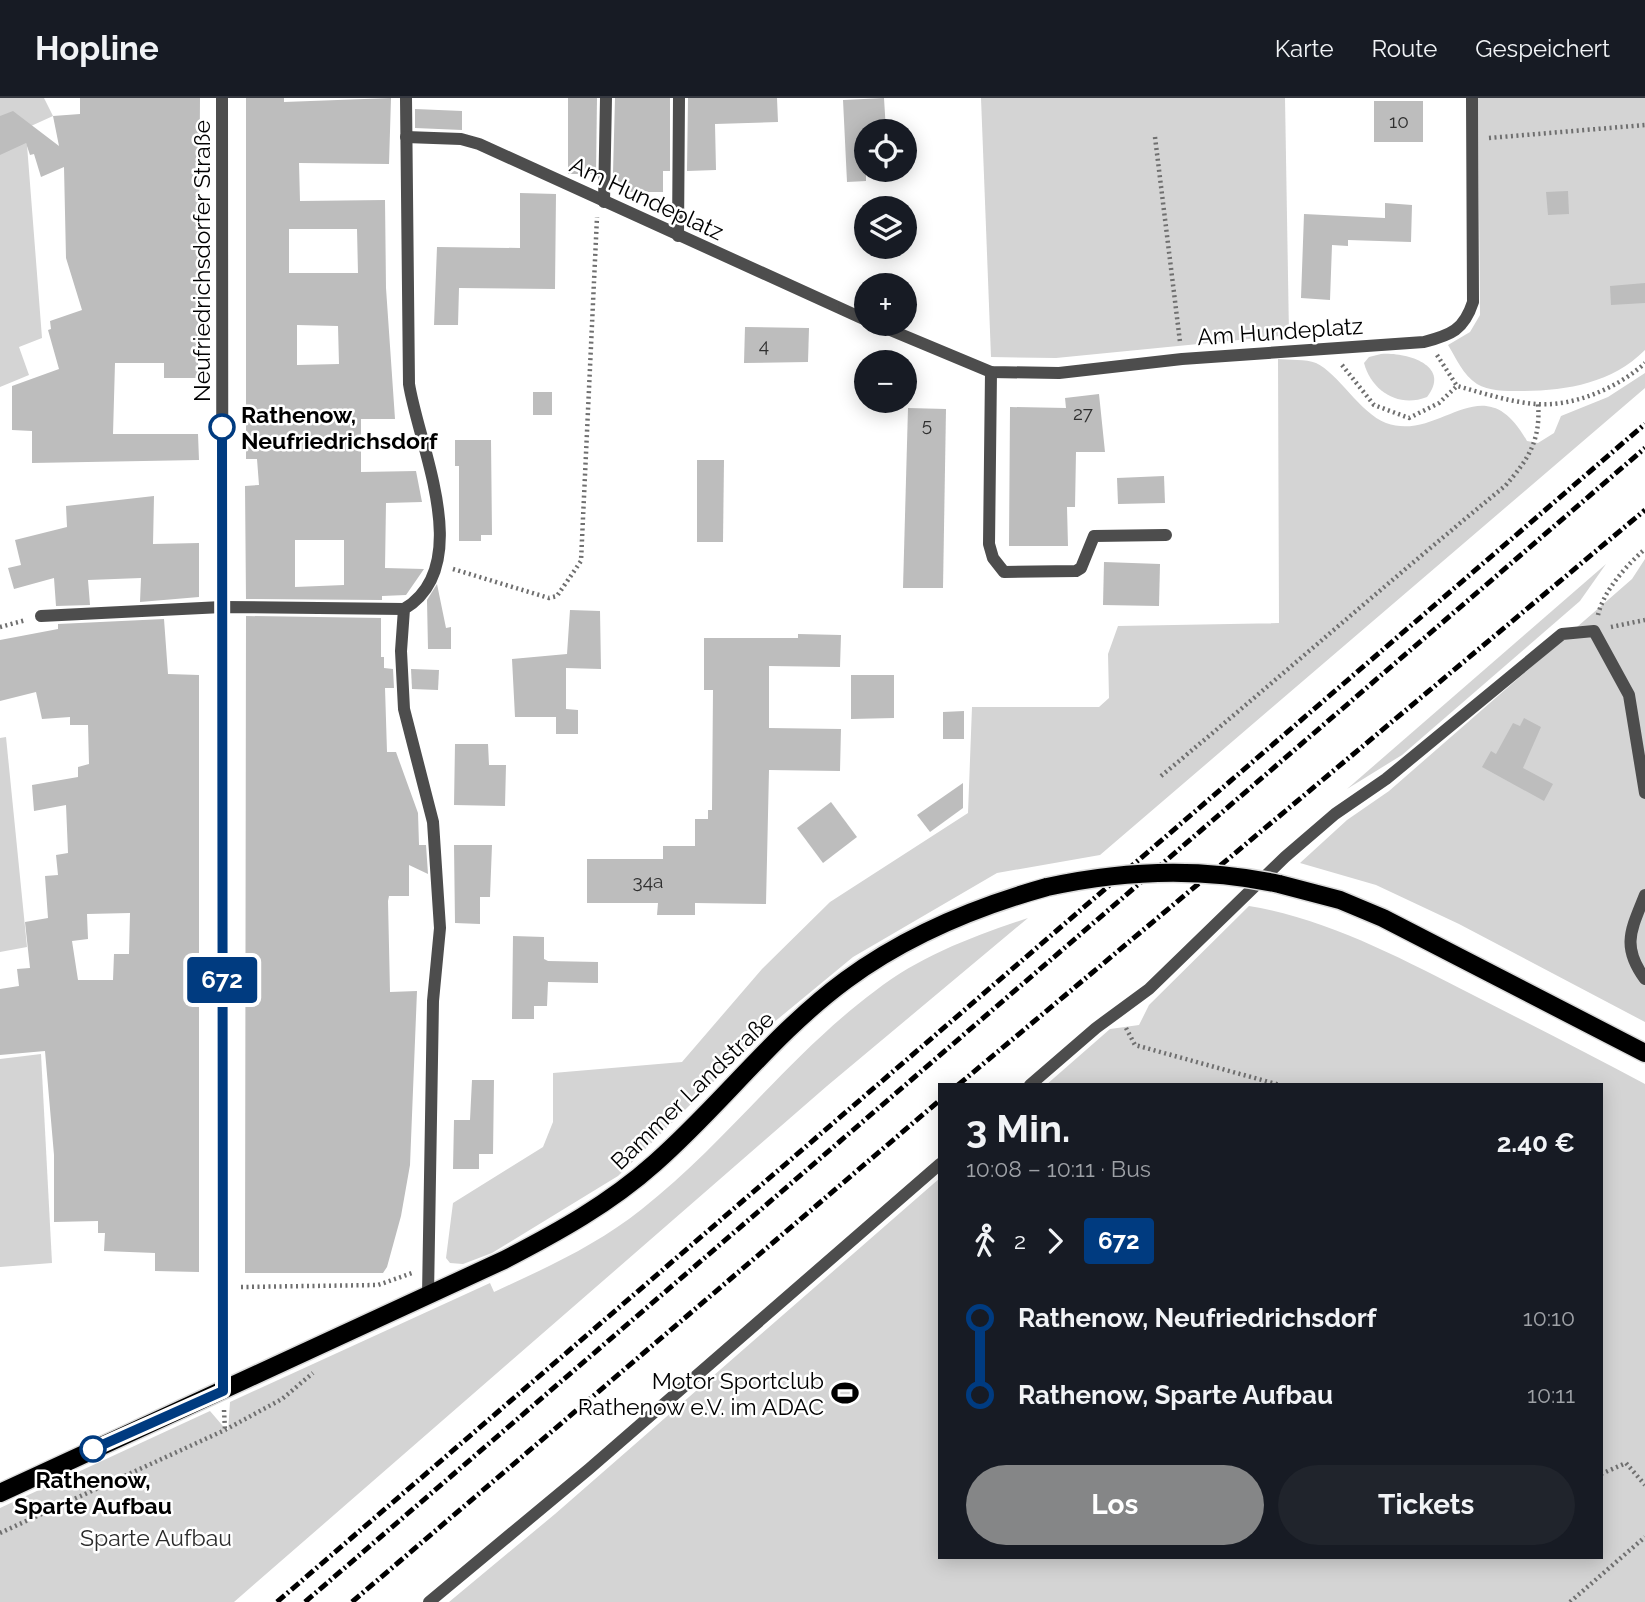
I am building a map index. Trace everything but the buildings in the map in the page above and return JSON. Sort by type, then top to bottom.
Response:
[{"type":"main road","name":"Bammer Landstraße","points":[[0,1493],[428,1295],[572,1224],[621,1192],[656,1163],[798,1023],[855,974],[933,927],[1003,899],[1047,887],[1143,872],[1208,873],[1279,884],[1340,900],[1383,918],[1645,1053]]},
{"type":"street","name":"Neufriedrichsdorfer Straße","points":[[222,98],[223,1391]]},
{"type":"street","points":[[41,616],[222,607],[404,609],[424,593],[439,565],[439,500],[414,415],[409,384],[406,98]]},
{"type":"street","points":[[601,200],[606,98]]},
{"type":"street","points":[[678,236],[679,98]]},
{"type":"street","name":"Am Hundeplatz","points":[[905,336],[991,372],[1059,373],[1182,359],[1424,342],[1457,332],[1468,318],[1473,302],[1472,98]]},
{"type":"street","name":"Am Hundeplatz","points":[[406,137],[461,139],[479,144],[854,315]]},
{"type":"street","points":[[991,372],[989,544],[997,566],[1004,572],[1076,571],[1081,568],[1094,536],[1166,535]]},
{"type":"street","points":[[404,609],[401,651],[404,709],[433,822],[440,928],[433,1000],[428,1295]]},
{"type":"street","points":[[1032,1083],[1096,1028],[1149,989],[1285,857],[1335,814],[1386,779],[1562,634],[1594,631],[1629,695],[1645,793]]},
{"type":"street","points":[[1645,895],[1629,935],[1633,963],[1645,979]]},
{"type":"street","points":[[429,1602],[589,1468],[938,1166]]},
{"type":"path","points":[[1473,139],[1645,125]]},
{"type":"path","points":[[1155,138],[1182,359]]},
{"type":"path","points":[[439,565],[549,597],[557,596],[581,561],[601,200]]},
{"type":"path","points":[[1424,342],[1444,362],[1457,386],[1538,404],[1569,400],[1605,390],[1645,363]]},
{"type":"path","points":[[1327,347],[1374,405],[1409,418],[1439,403],[1457,386]]},
{"type":"path","points":[[1161,776],[1305,657],[1335,626],[1505,486],[1519,469],[1540,428],[1538,404]]},
{"type":"path","points":[[1645,549],[1628,564],[1600,604],[1594,631],[1645,620]]},
{"type":"path","points":[[0,627],[41,616]]},
{"type":"path","points":[[1126,1028],[1135,1045],[1273,1083]]},
{"type":"path","points":[[264,1287],[378,1285],[430,1267]]},
{"type":"path","points":[[0,1533],[225,1430]]},
{"type":"path","points":[[1603,1473],[1626,1463],[1645,1485]]},
{"type":"path","points":[[1570,1602],[1645,1537]]},
{"type":"green space","points":[[0,98],[44,98],[53,116],[20,131],[27,145],[42,338],[19,347],[29,375],[0,387]]},
{"type":"green space","points":[[981,98],[1285,98],[1289,335],[1056,358],[991,357]]},
{"type":"green space","points":[[1478,98],[1645,98],[1645,350],[1617,371],[1570,387],[1536,391],[1492,389],[1477,384],[1468,376],[1448,345],[1470,332],[1480,315]]},
{"type":"green space","points":[[1381,354],[1413,358],[1430,369],[1434,376],[1433,386],[1427,397],[1417,400],[1397,399],[1380,389],[1373,382],[1364,363],[1369,357]]},
{"type":"green space","points":[[1278,359],[1316,363],[1333,375],[1367,411],[1386,423],[1406,426],[1425,423],[1478,406],[1494,408],[1511,418],[1527,441],[1538,443],[1554,433],[1561,416],[1608,397],[1645,373],[1645,388],[1100,855],[997,873],[853,957],[773,1023],[618,1176],[492,1253],[463,1264],[450,1263],[446,1258],[453,1203],[543,1147],[553,1122],[553,1073],[682,1062],[762,969],[830,902],[968,813],[972,707],[1099,707],[1109,698],[1108,654],[1118,626],[1279,623]]},
{"type":"green space","points":[[1645,559],[1645,1022],[1459,924],[1376,885],[1300,863],[1347,820],[1389,791],[1632,579]]},
{"type":"green space","points":[[1606,564],[1580,601],[1402,755],[1347,789]]},
{"type":"green space","points":[[6,737],[27,947],[0,952],[0,738]]},
{"type":"green space","points":[[1249,906],[1307,920],[1392,954],[1645,1084],[1645,1602],[449,1602],[555,1514],[938,1180],[938,1559],[1603,1559],[1603,1083],[1048,1083],[1110,1029],[1139,1025],[1149,1005]]},
{"type":"green space","name":"Sparte Aufbau","points":[[1028,918],[827,1086],[234,1602],[0,1602],[0,1508],[210,1411],[228,1432],[230,1402],[490,1283],[494,1292],[589,1245],[625,1222],[673,1183],[814,1043],[875,991],[929,957]]},
{"type":"green space","points":[[41,1054],[52,1263],[0,1267],[0,1059]]},
{"type":"railway","points":[[277,1602],[1645,424]]},
{"type":"railway","points":[[305,1602],[1645,448]]},
{"type":"railway","points":[[960,1083],[1645,510]]},
{"type":"railway","points":[[352,1602],[938,1102]]},
{"type":"bus line","name":"672","points":[[93,1449],[223,1391],[222,427]]},
{"type":"place","name":"Rathenow, Neufriedrichsdorf","points":[[222,427]]},
{"type":"place","name":"Motor Sportclub Rathenow e.V. im ADAC","points":[[845,1393]]},
{"type":"place","name":"Rathenow, Sparte Aufbau","points":[[93,1449]]}]
